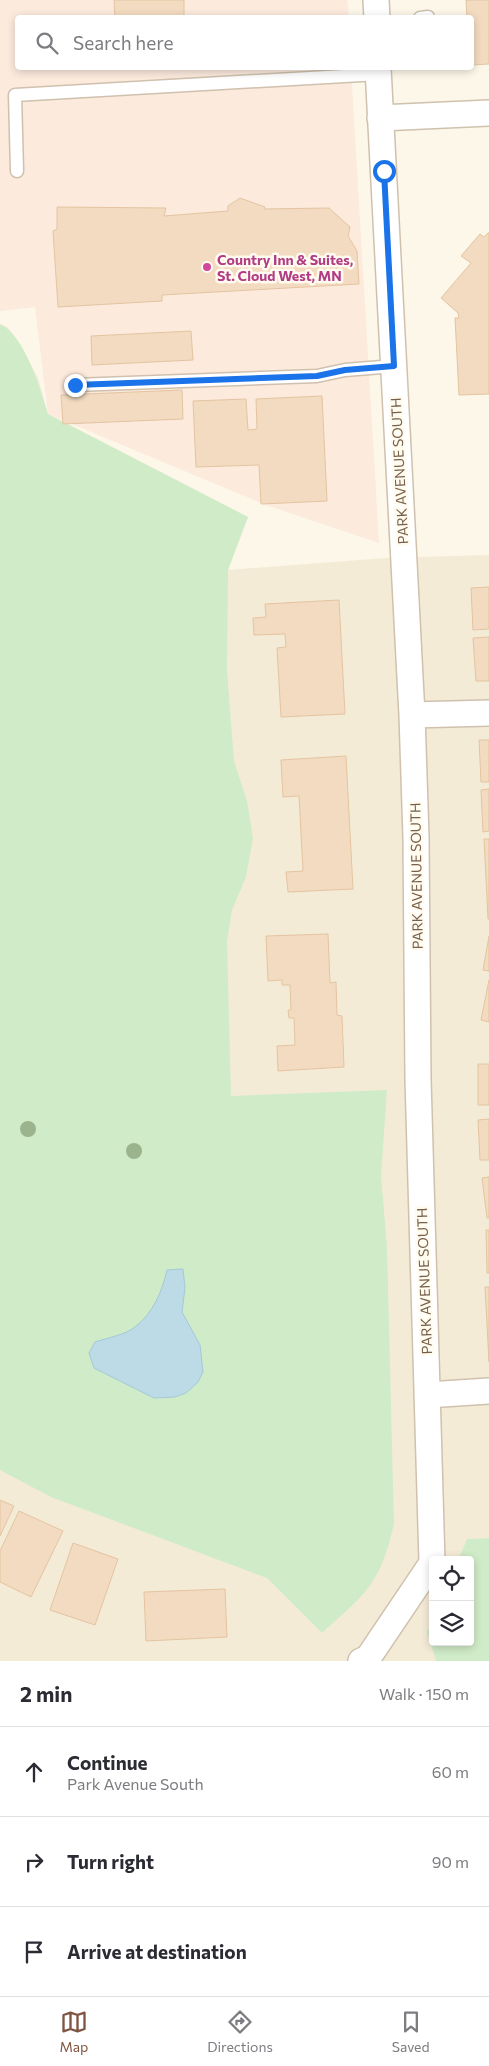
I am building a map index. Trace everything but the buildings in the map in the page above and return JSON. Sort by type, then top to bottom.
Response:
[{"type":"street","points":[[376,0],[377,15]]},
{"type":"street","name":"PARK AVENUE SOUTH","points":[[361,1661],[368,1658],[432,1562],[418,1079],[416,837],[412,715],[379,71]]},
{"type":"street","points":[[380,118],[489,113]]},
{"type":"street","points":[[412,715],[489,712]]},
{"type":"street","points":[[428,1395],[489,1391]]},
{"type":"lane","points":[[17,171],[15,95],[379,71]]},
{"type":"lane","points":[[75,385],[317,376],[345,370],[394,366]]},
{"type":"shaded area","points":[[0,0],[347,0],[349,15],[15,15],[15,70],[351,70],[379,543],[266,505],[48,414],[35,307],[0,311]]},
{"type":"shaded area","points":[[0,324],[7,327],[20,344],[38,378],[48,414],[248,517],[228,570],[386,558],[489,555],[489,1538],[467,1539],[460,1556],[429,1556],[429,1628],[427,1632],[429,1646],[431,1646],[436,1661],[0,1661]]},
{"type":"green space","points":[[0,324],[17,339],[24,351],[36,378],[48,414],[248,517],[228,570],[227,671],[234,761],[247,801],[253,838],[246,877],[232,910],[227,941],[231,1096],[387,1090],[381,1176],[387,1247],[394,1524],[386,1554],[373,1581],[353,1605],[322,1633],[267,1578],[51,1497],[0,1470]]},
{"type":"green space","points":[[489,1538],[489,1661],[436,1661],[431,1646],[474,1646],[474,1556],[460,1556],[467,1539]]},
{"type":"water","points":[[183,1269],[185,1288],[182,1312],[200,1345],[203,1372],[198,1382],[186,1393],[175,1397],[154,1398],[94,1368],[89,1353],[95,1342],[121,1334],[135,1327],[156,1302],[167,1270]]},
{"type":"place","name":"Country Inn & Suites, St. Cloud West, MN","points":[[207,267]]},
{"type":"route","points":[[75,385],[317,376],[345,370],[394,366],[384,171]]}]
